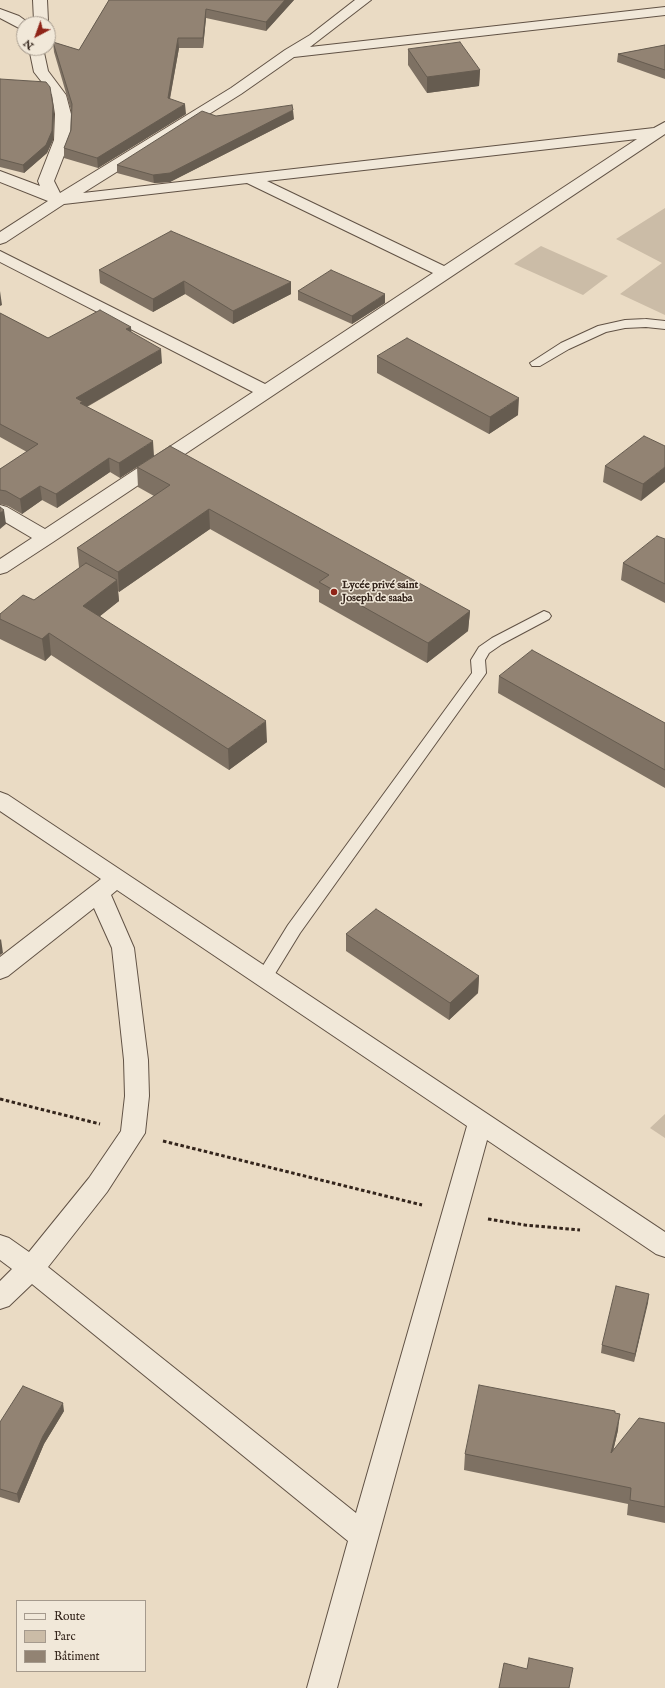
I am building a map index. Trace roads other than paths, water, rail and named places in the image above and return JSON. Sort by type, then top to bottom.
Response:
[{"type":"street","points":[[40,0],[41,16]]},
{"type":"street","points":[[0,239],[57,199],[236,91],[290,53],[315,38],[364,0]]},
{"type":"street","points":[[290,53],[665,11]]},
{"type":"street","points":[[0,13],[16,19]]},
{"type":"street","points":[[38,56],[41,72],[59,95],[63,114],[62,140],[46,181],[48,190],[57,199]]},
{"type":"street","points":[[33,84],[52,85]]},
{"type":"street","points":[[0,176],[57,199],[250,178],[661,129]]},
{"type":"street","points":[[0,568],[661,129]]},
{"type":"street","points":[[250,178],[445,273]]},
{"type":"street","points":[[0,256],[266,392]]},
{"type":"street","points":[[0,511],[46,538]]},
{"type":"street","points":[[0,800],[108,886],[264,977],[665,1246]]},
{"type":"street","points":[[0,970],[108,886]]},
{"type":"street","points":[[0,1298],[31,1268],[98,1185],[133,1133],[137,1096],[136,1068],[123,948],[108,886]]},
{"type":"street","points":[[322,1688],[453,1212],[480,1122]]},
{"type":"street","points":[[0,1246],[31,1268],[363,1536]]},
{"type":"lane","points":[[536,363],[565,346],[602,330],[625,324],[646,323],[665,325]]},
{"type":"lane","points":[[264,977],[294,929],[479,673],[478,660],[484,650],[497,641],[544,616]]},
{"type":"place","name":"Lycée privé saint Joseph de saaba","points":[[334,592]]}]
